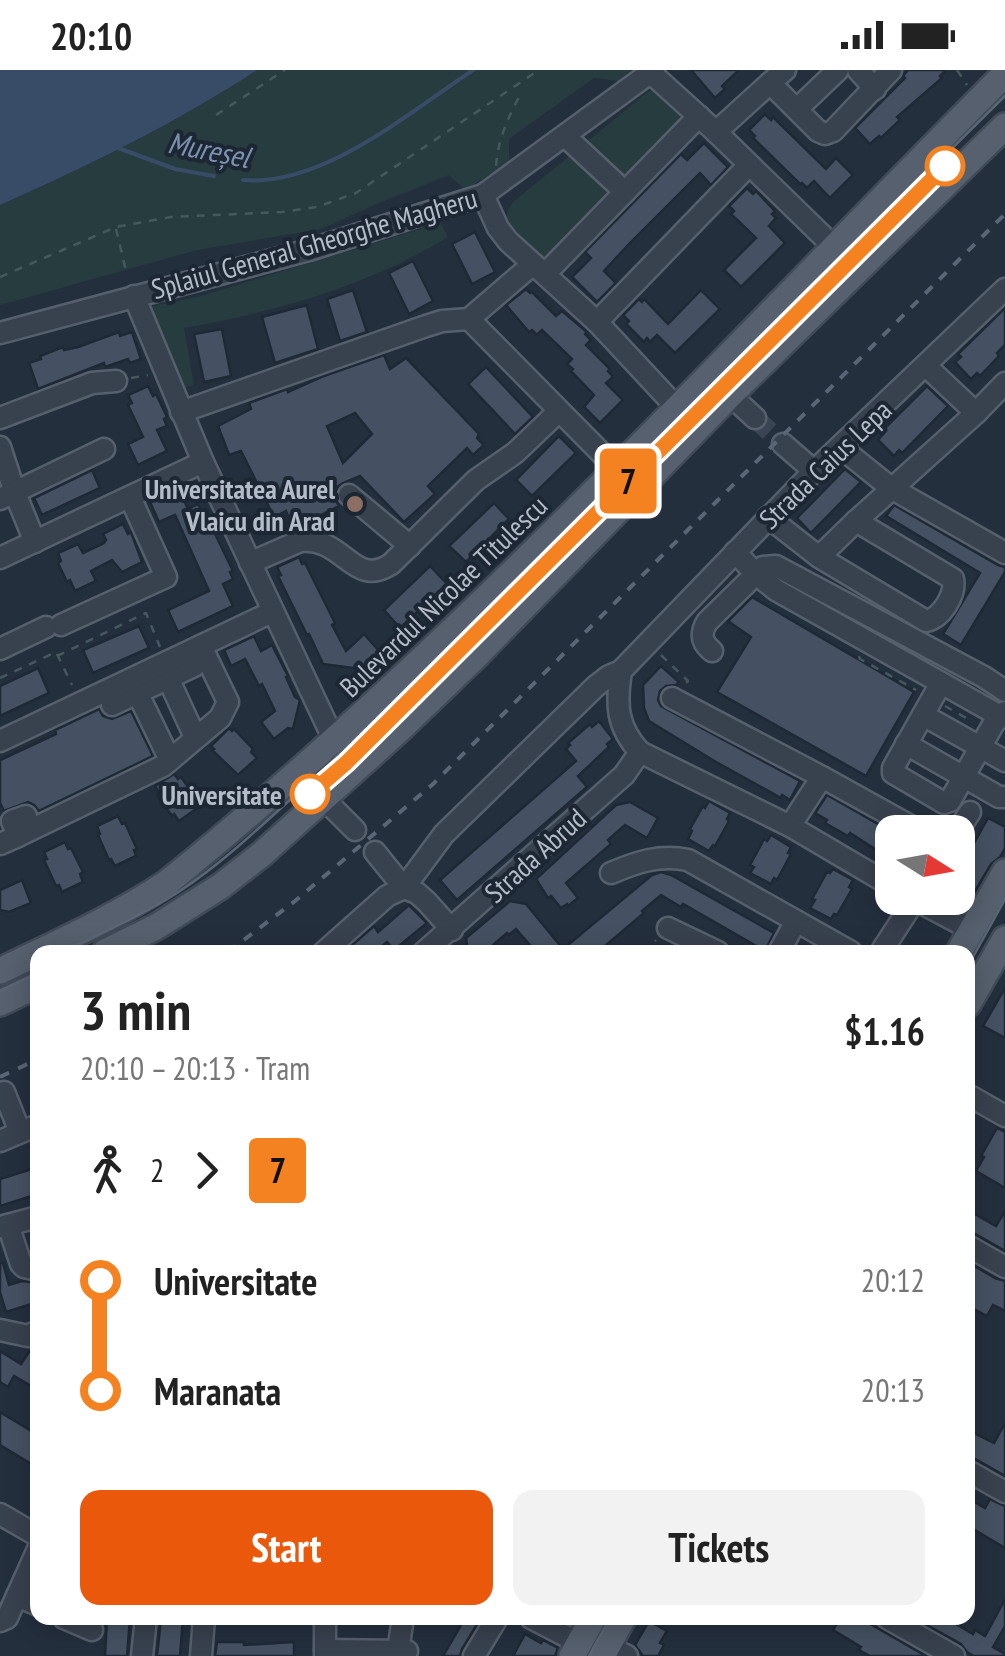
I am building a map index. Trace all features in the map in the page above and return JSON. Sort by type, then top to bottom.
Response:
[{"type":"main road","name":"Bulevardul Nicolae Titulescu","points":[[51,945],[167,883],[336,740],[618,470],[1002,76]]},
{"type":"main road","points":[[119,945],[210,893],[324,799],[474,658],[730,394],[1005,126]]},
{"type":"main road","points":[[966,941],[1005,872]]},
{"type":"main road","points":[[975,992],[1005,939]]},
{"type":"main road","name":"Bulevardul Nicolae Titulescu","points":[[0,970],[30,955]]},
{"type":"main road","points":[[0,1003],[30,988]]},
{"type":"main road","points":[[594,1625],[597,1651]]},
{"type":"main road","points":[[597,1651],[617,1625]]},
{"type":"street","points":[[797,110],[838,70]]},
{"type":"street","points":[[858,70],[875,89]]},
{"type":"street","points":[[716,132],[778,76],[797,110],[818,131],[829,134],[891,70]]},
{"type":"street","points":[[653,72],[834,247]]},
{"type":"street","name":"Splaiul General Gheorghe Magheru","points":[[0,333],[309,250],[483,195],[653,72]]},
{"type":"street","points":[[181,412],[426,326],[470,319],[539,269],[625,192],[700,116]]},
{"type":"street","points":[[565,136],[625,192]]},
{"type":"street","points":[[597,322],[749,164]]},
{"type":"street","points":[[483,195],[498,228],[597,322],[678,408]]},
{"type":"street","name":"Strada Caius Lepa","points":[[332,945],[388,896],[404,888],[444,834],[596,686],[622,671],[814,472],[1005,289]]},
{"type":"street","points":[[134,296],[203,462],[350,774]]},
{"type":"street","points":[[470,319],[618,470]]},
{"type":"street","points":[[926,366],[976,413]]},
{"type":"street","points":[[0,418],[92,383],[116,380]]},
{"type":"street","points":[[819,557],[1003,388]]},
{"type":"street","points":[[730,394],[755,418]]},
{"type":"street","points":[[250,563],[308,540],[331,546],[358,567],[374,572],[391,564],[476,480],[514,454],[560,411]]},
{"type":"street","points":[[783,444],[814,472]]},
{"type":"street","points":[[840,447],[891,488],[1005,553]]},
{"type":"street","points":[[7,496],[104,449]]},
{"type":"street","points":[[1,452],[7,496],[35,542]]},
{"type":"street","points":[[0,558],[203,462]]},
{"type":"street","points":[[349,495],[410,546]]},
{"type":"street","points":[[0,649],[166,577],[130,497]]},
{"type":"street","points":[[768,518],[819,557],[926,620],[940,614],[953,591],[953,579],[856,521]]},
{"type":"street","points":[[735,552],[776,590],[1002,714],[950,801],[941,802],[893,773],[941,683]]},
{"type":"street","points":[[712,652],[702,638],[707,622],[763,566],[776,566],[1005,690]]},
{"type":"street","points":[[112,704],[138,692],[201,646],[272,612]]},
{"type":"street","points":[[9,840],[140,779],[170,760],[220,718],[228,702],[201,646]]},
{"type":"street","points":[[0,741],[81,703],[167,670]]},
{"type":"street","points":[[167,670],[195,737]]},
{"type":"street","points":[[622,671],[620,714],[625,734],[640,752],[790,826],[875,876]]},
{"type":"street","points":[[138,692],[170,760]]},
{"type":"street","points":[[672,698],[891,815]]},
{"type":"street","points":[[923,714],[1005,761]]},
{"type":"street","points":[[906,744],[1005,797]]},
{"type":"street","name":"Strada Abrud","points":[[433,945],[624,775],[640,752]]},
{"type":"street","points":[[790,826],[822,776]]},
{"type":"street","points":[[324,799],[354,830]]},
{"type":"street","points":[[9,840],[12,822],[26,816]]},
{"type":"street","points":[[375,852],[404,888],[417,893],[452,930]]},
{"type":"street","points":[[611,872],[655,858],[672,856],[688,860],[839,945]]},
{"type":"street","points":[[884,945],[903,915]]},
{"type":"street","points":[[935,915],[966,941]]},
{"type":"street","points":[[784,945],[796,921]]},
{"type":"street","points":[[668,928],[703,945]]},
{"type":"street","points":[[0,1141],[29,1128],[4,1092]]},
{"type":"street","points":[[975,1099],[1005,1116]]},
{"type":"street","points":[[30,1219],[4,1226],[21,1264],[30,1268]]},
{"type":"street","points":[[975,1250],[1005,1266]]},
{"type":"street","points":[[0,1330],[30,1335]]},
{"type":"street","points":[[975,1475],[1005,1492]]},
{"type":"street","points":[[0,1514],[30,1531]]},
{"type":"street","points":[[0,1621],[8,1618],[30,1566]]},
{"type":"street","points":[[16,1596],[30,1602]]},
{"type":"street","points":[[80,1625],[92,1630]]},
{"type":"street","points":[[142,1656],[145,1625]]},
{"type":"street","points":[[200,1656],[203,1625]]},
{"type":"street","points":[[325,1625],[325,1653],[402,1651],[403,1625]]},
{"type":"street","points":[[474,1656],[493,1625]]},
{"type":"street","points":[[545,1625],[597,1651]]},
{"type":"street","points":[[899,1625],[954,1656]]},
{"type":"path","points":[[216,114],[285,70]]},
{"type":"path","points":[[0,277],[116,227],[171,217],[317,207],[356,192],[539,70]]},
{"type":"path","points":[[957,70],[970,89]]},
{"type":"path","points":[[497,152],[504,125],[519,97]]},
{"type":"path","points":[[116,227],[127,275]]},
{"type":"path","points":[[116,380],[164,372]]},
{"type":"path","points":[[57,656],[146,613],[167,670]]},
{"type":"path","points":[[649,644],[688,681],[672,698]]},
{"type":"path","points":[[0,678],[56,652],[81,703]]},
{"type":"green space","points":[[257,70],[632,70],[619,81],[594,78],[509,139],[509,162],[465,190],[449,175],[321,229],[197,250],[0,305],[0,205],[132,142]]},
{"type":"green space","points":[[654,89],[692,119],[625,187],[582,146]]},
{"type":"green space","points":[[576,151],[620,191],[548,264],[509,224],[507,212],[513,202]]},
{"type":"green space","points":[[441,223],[448,237],[354,283],[252,314],[184,328],[194,385],[178,390],[148,307],[201,296]]},
{"type":"water","points":[[0,70],[257,70],[132,142],[0,205]]},
{"type":"building","points":[[691,70],[739,70],[715,98]]},
{"type":"building","points":[[908,70],[946,70],[942,78],[897,117],[900,120],[870,144],[855,128],[905,78]]},
{"type":"building","points":[[765,114],[771,120],[773,117],[826,169],[836,158],[853,175],[830,198],[814,181],[807,188],[800,184],[749,130]]},
{"type":"building","points":[[704,143],[728,167],[711,185],[700,173],[629,244],[604,271],[616,283],[597,302],[572,277],[591,258],[585,252],[681,154],[687,160]]},
{"type":"building","points":[[747,188],[753,194],[756,191],[775,211],[772,214],[776,218],[769,226],[785,243],[741,287],[724,270],[756,238],[731,214],[734,211],[729,206]]},
{"type":"building","points":[[475,232],[495,272],[472,284],[452,244]]},
{"type":"building","points":[[413,261],[433,301],[409,314],[389,273]]},
{"type":"building","points":[[526,289],[556,316],[562,311],[587,332],[591,340],[586,345],[610,369],[613,377],[606,383],[623,400],[600,423],[584,407],[594,395],[571,371],[567,364],[572,359],[542,330],[537,335],[529,332],[506,305]]},
{"type":"building","points":[[353,290],[367,332],[340,341],[327,299]]},
{"type":"building","points":[[701,290],[720,309],[675,353],[657,335],[644,342],[626,324],[629,321],[623,315],[639,299],[644,299],[668,324]]},
{"type":"building","points":[[307,306],[318,349],[275,363],[262,317]]},
{"type":"building","points":[[1005,308],[1005,345],[980,376],[977,373],[971,379],[955,362],[961,357],[958,354]]},
{"type":"building","points":[[222,329],[231,376],[204,382],[194,334]]},
{"type":"building","points":[[119,332],[120,336],[132,332],[141,359],[105,367],[104,363],[38,389],[29,363],[63,347],[78,347]]},
{"type":"building","points":[[384,355],[390,369],[406,358],[479,434],[477,438],[484,445],[473,455],[467,448],[428,486],[435,494],[404,522],[360,476],[337,487],[335,499],[339,506],[301,525],[296,516],[289,519],[286,511],[274,517],[241,451],[229,455],[218,426],[251,409],[249,403]],"holes":[[[355,413],[372,434],[343,463],[327,426]]]},
{"type":"building","points":[[486,367],[533,417],[515,434],[468,384]]},
{"type":"building","points":[[148,386],[167,417],[167,426],[157,430],[167,451],[138,465],[128,444],[143,437],[128,405],[132,403],[128,395]]},
{"type":"building","points":[[927,386],[948,406],[902,453],[899,450],[894,456],[878,440],[881,432]]},
{"type":"building","points":[[559,436],[576,453],[532,496],[516,480]]},
{"type":"building","points":[[845,469],[861,482],[811,533],[797,518]]},
{"type":"building","points":[[92,470],[100,488],[42,515],[34,498]]},
{"type":"building","points":[[179,489],[188,509],[198,504],[204,511],[233,571],[233,579],[223,584],[233,606],[178,632],[168,610],[209,591],[175,515],[159,522],[150,502]]},
{"type":"building","points":[[494,503],[509,519],[466,562],[449,546]]},
{"type":"building","points":[[894,505],[1005,567],[961,645],[943,634],[980,573],[886,516]]},
{"type":"building","points":[[123,524],[128,534],[131,532],[142,562],[122,572],[112,560],[91,571],[96,581],[75,591],[58,563],[58,553],[78,544],[83,553],[104,543],[103,534]]},
{"type":"building","points":[[299,557],[346,651],[364,634],[380,652],[361,669],[323,664],[278,576],[281,575],[277,567]]},
{"type":"building","points":[[430,566],[447,584],[400,628],[384,610]]},
{"type":"building","points":[[752,597],[914,692],[866,776],[717,692],[751,637],[728,621]]},
{"type":"building","points":[[139,626],[149,648],[93,673],[83,650]]},
{"type":"building","points":[[254,636],[261,651],[272,645],[295,697],[300,700],[293,729],[288,728],[274,739],[261,722],[275,711],[262,684],[259,686],[245,659],[231,666],[224,650]]},
{"type":"building","points":[[661,666],[679,682],[660,691],[661,706],[800,781],[790,800],[716,762],[649,721],[643,685]]},
{"type":"building","points":[[38,668],[49,693],[0,716],[0,686]]},
{"type":"building","points":[[99,709],[103,716],[112,719],[131,711],[153,756],[39,811],[28,802],[4,811],[0,803],[0,760]]},
{"type":"building","points":[[599,721],[613,739],[578,776],[587,787],[457,900],[440,880],[576,761],[566,749],[568,743]]},
{"type":"building","points":[[229,728],[253,749],[251,752],[257,758],[238,775],[211,746]]},
{"type":"building","points":[[174,774],[178,779],[181,777],[199,807],[179,821],[157,795],[155,786]]},
{"type":"building","points":[[827,795],[875,822],[875,849],[825,823],[827,820],[815,813]]},
{"type":"building","points":[[709,801],[730,813],[709,851],[688,839],[690,829]]},
{"type":"building","points":[[630,802],[658,818],[647,838],[625,825],[608,840],[611,844],[566,883],[578,898],[561,908],[551,896],[548,898],[536,879],[616,805]]},
{"type":"building","points":[[118,816],[137,849],[136,856],[115,866],[109,860],[97,826]]},
{"type":"building","points":[[988,818],[1005,827],[1005,848],[975,891],[975,841]]},
{"type":"building","points":[[771,835],[791,847],[791,854],[771,884],[750,873],[754,867],[750,865],[764,839],[767,841]]},
{"type":"building","points":[[65,842],[83,872],[83,882],[62,892],[44,860],[44,852]]},
{"type":"building","points":[[833,869],[853,880],[849,887],[852,889],[831,919],[810,908],[827,872]]},
{"type":"building","points":[[652,875],[671,875],[774,933],[768,945],[755,945],[661,895],[606,945],[568,945]]},
{"type":"building","points":[[22,880],[31,903],[9,912],[0,910],[0,890]]},
{"type":"building","points":[[510,901],[526,904],[560,945],[530,945],[516,929],[493,945],[467,945],[466,938]]},
{"type":"building","points":[[409,905],[427,923],[400,945],[352,945],[374,926],[378,932]]},
{"type":"building","points":[[1005,988],[1005,1038],[983,1026]]},
{"type":"building","points":[[997,1128],[1005,1132],[1005,1188],[976,1171]]},
{"type":"building","points":[[30,1170],[30,1197],[0,1206],[0,1179]]},
{"type":"building","points":[[1005,1211],[1005,1251],[975,1234],[975,1214],[996,1226]]},
{"type":"building","points":[[3,1263],[9,1285],[30,1282],[30,1304],[6,1312],[0,1292]]},
{"type":"building","points":[[975,1266],[1005,1281],[1005,1311],[993,1305],[987,1316],[975,1310]]},
{"type":"building","points":[[0,1351],[21,1364],[30,1353],[30,1385],[14,1376],[8,1387],[0,1382]]},
{"type":"building","points":[[0,1412],[30,1430],[30,1463],[0,1445]]},
{"type":"building","points":[[1005,1423],[1005,1476],[975,1459],[975,1434],[994,1443]]},
{"type":"building","points":[[990,1499],[1005,1506],[1005,1548],[975,1530],[975,1502],[985,1508]]},
{"type":"building","points":[[1005,1599],[1005,1626],[993,1647],[1005,1656],[974,1656],[927,1625],[958,1625],[985,1636]]},
{"type":"building","points":[[107,1625],[129,1625],[127,1656],[105,1656]]},
{"type":"building","points":[[160,1625],[182,1625],[180,1656],[157,1656]]},
{"type":"building","points":[[461,1625],[477,1625],[460,1656],[443,1656]]},
{"type":"building","points":[[647,1625],[667,1631],[658,1656],[643,1656],[635,1645]]},
{"type":"building","points":[[836,1625],[872,1625],[926,1656],[870,1656],[833,1630]]},
{"type":"building","points":[[525,1634],[558,1648],[555,1656],[513,1656]]},
{"type":"building","points":[[217,1642],[294,1642],[294,1656],[215,1656]]},
{"type":"waterway","name":"Mureșel","points":[[243,180],[273,179],[334,159],[393,125],[473,70]]},
{"type":"waterway","name":"Mureșel","points":[[118,148],[175,169],[214,176]]},
{"type":"tunnel","points":[[755,418],[783,444]]},
{"type":"tram line","points":[[77,945],[180,891],[234,850],[319,774],[1005,96]]},
{"type":"tram line","name":"7","points":[[310,794],[346,763],[945,166]]},
{"type":"tram line","points":[[975,953],[1005,899]]},
{"type":"tram line","points":[[0,991],[30,977]]},
{"type":"tram line","points":[[589,1656],[606,1625]]},
{"type":"railway","points":[[237,945],[432,785],[1005,214]]},
{"type":"railway","points":[[0,1077],[30,1063]]},
{"type":"place","name":"Universitatea Aurel Vlaicu din Arad","points":[[355,504]]},
{"type":"place","name":"Universitate","points":[[310,794]]}]
